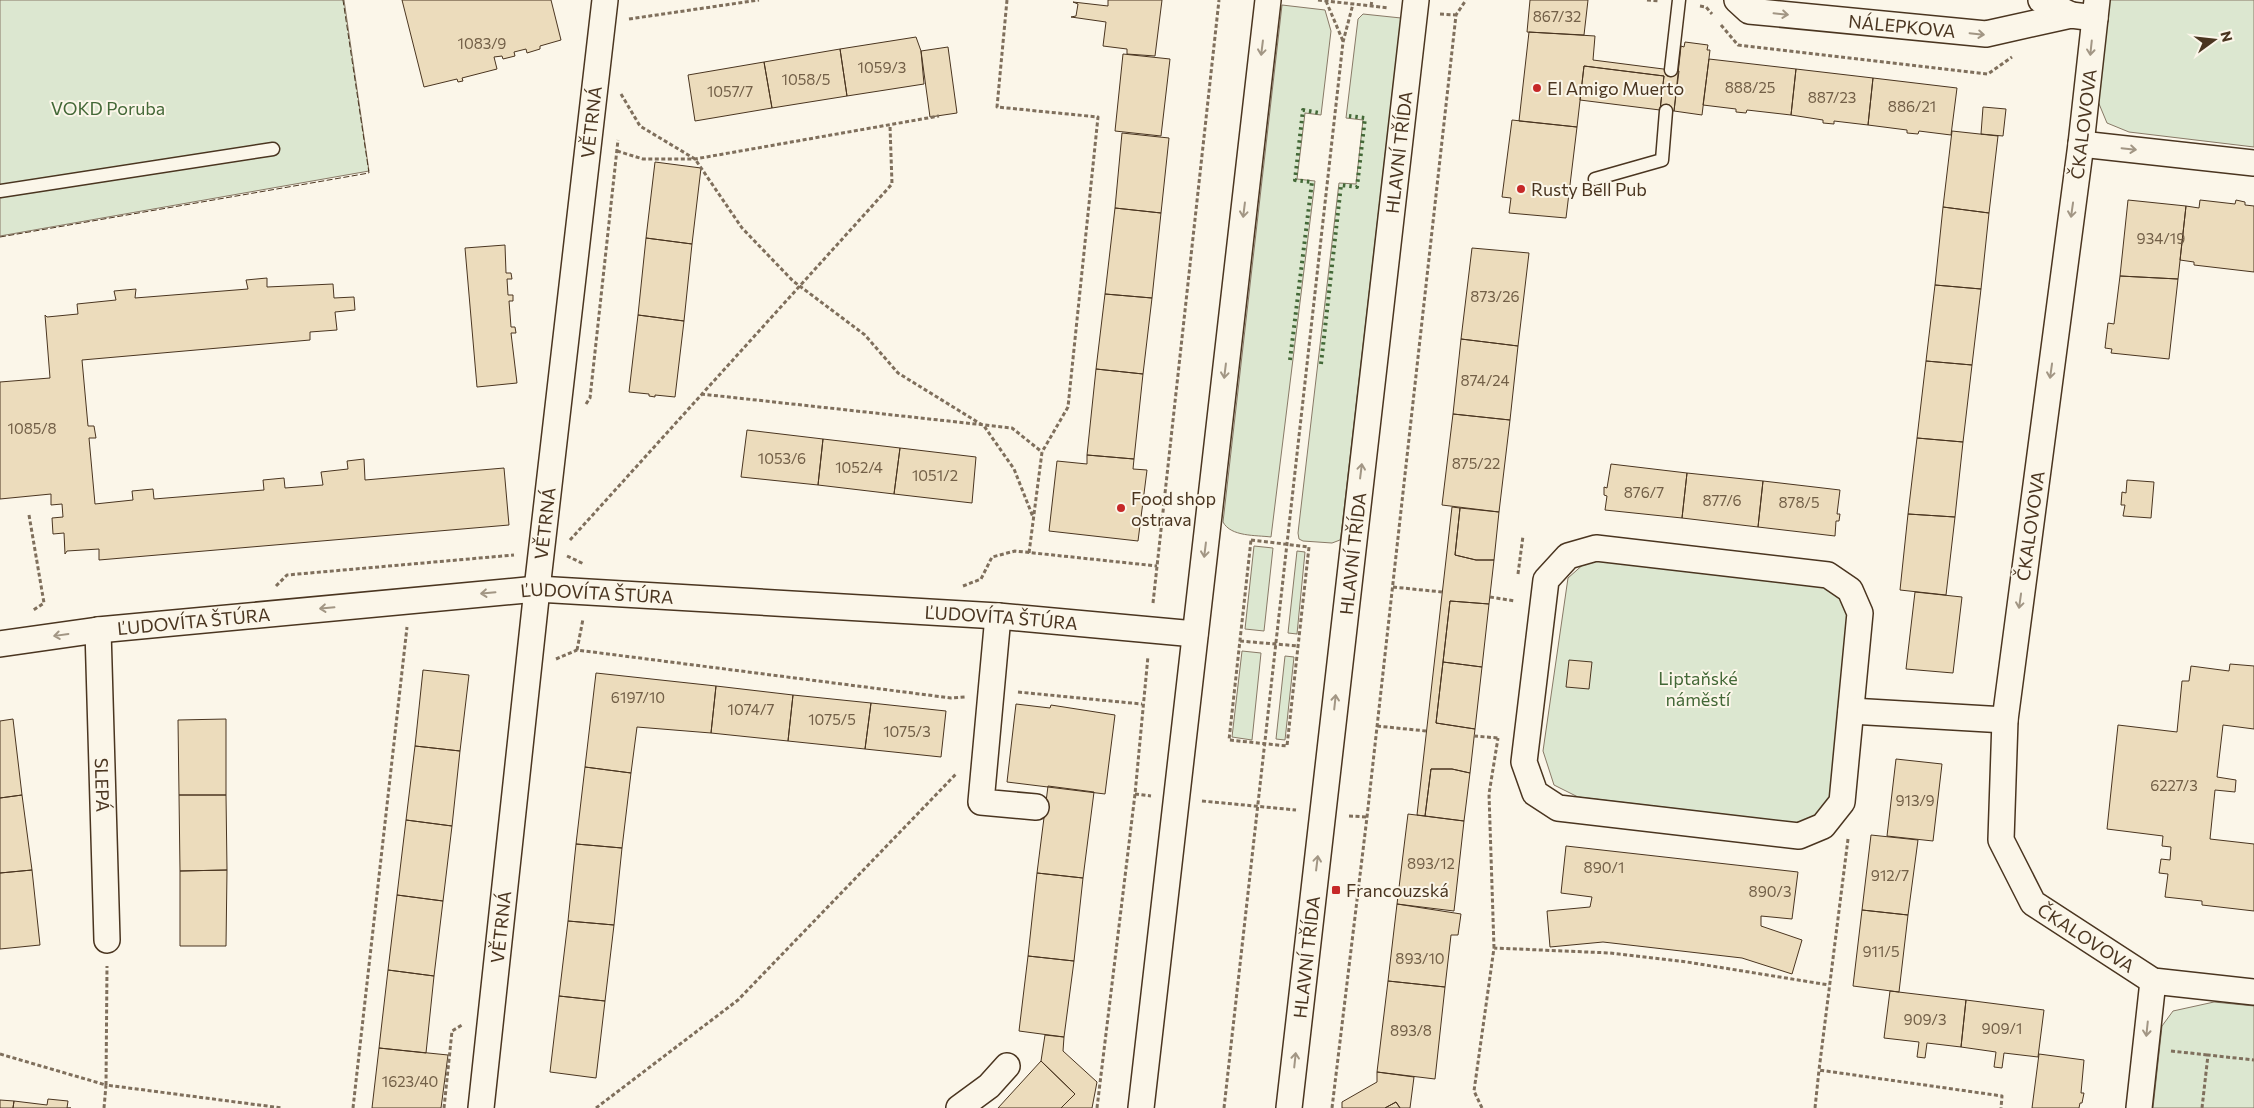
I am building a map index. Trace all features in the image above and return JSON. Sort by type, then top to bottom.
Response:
[{"type":"street","name":"VĚTRNÁ","points":[[481,1108],[537,589],[605,0]]},
{"type":"street","points":[[1141,1108],[1268,0]]},
{"type":"street","name":"HLAVNÍ TŘÍDA","points":[[1289,1108],[1416,0]]},
{"type":"street","name":"NÁLEPKOVA","points":[[1737,0],[1749,11],[1986,34],[2087,11]]},
{"type":"street","points":[[2041,0],[2087,11]]},
{"type":"street","name":"ČKALOVOVA","points":[[2087,11],[2081,144],[2005,720],[2001,840],[2033,903],[2153,981]]},
{"type":"street","points":[[2081,144],[2254,163]]},
{"type":"street","points":[[1596,548],[1828,575],[1850,590],[1860,613],[1851,711],[1842,802],[1823,826],[1798,836],[1558,808],[1535,792],[1524,762],[1546,580],[1568,556],[1596,548]]},
{"type":"street","name":"ĽUDOVÍTA ŠTÚRA","points":[[0,644],[98,630],[537,589],[998,616],[1195,634]]},
{"type":"street","points":[[998,616],[981,802],[1036,807]]},
{"type":"street","name":"SLEPÁ","points":[[98,630],[107,940]]},
{"type":"street","points":[[1851,711],[2005,720]]},
{"type":"street","points":[[2138,1108],[2153,981],[2254,992]]},
{"type":"street","points":[[959,1108],[989,1086],[1007,1066]]},
{"type":"lane","points":[[1671,70],[1678,0]]},
{"type":"lane","points":[[1595,179],[1662,160],[1666,111]]},
{"type":"lane","points":[[0,191],[273,149]]},
{"type":"path","points":[[627,10],[626,19],[759,0]]},
{"type":"path","points":[[1007,0],[997,107],[1098,117],[1068,407],[1042,452],[1028,553]]},
{"type":"path","points":[[1098,1108],[1135,794],[1156,566],[1219,0]]},
{"type":"path","points":[[1326,0],[1343,42]]},
{"type":"path","points":[[1371,6],[1372,0]]},
{"type":"path","points":[[1332,1108],[1367,817],[1456,15],[1466,0]]},
{"type":"path","points":[[1224,1108],[1343,42],[1353,4]]},
{"type":"path","points":[[620,103],[622,84]]},
{"type":"path","points":[[621,94],[640,126],[696,158],[742,228],[800,286],[865,336],[898,373],[984,426],[1014,470],[1033,518]]},
{"type":"path","points":[[617,151],[643,159],[696,158],[890,126],[939,116]]},
{"type":"path","points":[[566,545],[892,184],[890,126]]},
{"type":"path","points":[[581,411],[590,398],[618,132]]},
{"type":"path","points":[[701,394],[1012,428],[1042,452]]},
{"type":"path","points":[[30,515],[44,603],[29,613],[35,638]]},
{"type":"path","points":[[1518,582],[1523,536]]},
{"type":"path","points":[[1251,540],[1288,544],[1309,547],[1287,746],[1228,740],[1251,540]]},
{"type":"path","points":[[954,589],[981,579],[992,557],[1015,551],[1156,566]]},
{"type":"path","points":[[559,552],[592,568]]},
{"type":"path","points":[[1392,587],[1442,592]]},
{"type":"path","points":[[1490,597],[1515,600],[1514,609]]},
{"type":"path","points":[[353,1108],[408,618]]},
{"type":"path","points":[[1240,641],[1298,646]]},
{"type":"path","points":[[553,668],[555,660],[578,650],[951,698],[1018,692],[1142,704]]},
{"type":"path","points":[[1377,726],[1426,731]]},
{"type":"path","points":[[1482,1108],[1474,1091],[1494,948],[1489,794],[1499,728]]},
{"type":"path","points":[[1474,736],[1498,738]]},
{"type":"path","points":[[596,1108],[738,1000],[988,741]]},
{"type":"path","points":[[1135,794],[1367,817]]},
{"type":"path","points":[[1815,1108],[1848,833]]},
{"type":"path","points":[[104,1108],[106,1085],[107,940]]},
{"type":"path","points":[[1494,948],[1610,953],[1687,962],[1829,985]]},
{"type":"path","points":[[444,1108],[452,1031],[466,1022]]},
{"type":"path","points":[[2145,1048],[2254,1060]]},
{"type":"path","points":[[0,1054],[106,1085],[282,1108]]},
{"type":"path","points":[[2202,1108],[2208,1055]]},
{"type":"path","points":[[1819,1070],[2002,1096],[2001,1108]]},
{"type":"green space","name":"VOKD Poruba","points":[[0,0],[344,0],[369,171],[0,236]]},
{"type":"green space","points":[[2106,0],[2254,0],[2254,147],[2129,132],[2107,123],[2097,99]]},
{"type":"green space","points":[[1282,5],[1325,10],[1331,31],[1321,115],[1305,113],[1297,179],[1315,181],[1271,537],[1238,533],[1227,527],[1223,522]]},
{"type":"green space","points":[[1363,14],[1401,18],[1341,536],[1340,540],[1332,543],[1303,541],[1299,539],[1298,533],[1339,183],[1356,184],[1363,120],[1346,118],[1358,19]]},
{"type":"green space","points":[[1254,546],[1273,548],[1264,631],[1245,629]]},
{"type":"green space","points":[[1297,551],[1305,552],[1297,634],[1288,633]]},
{"type":"green space","name":"Liptaňské náměstí","points":[[1614,554],[1823,579],[1845,594],[1855,617],[1835,789],[1823,810],[1805,824],[1578,797],[1554,785],[1543,751],[1568,578],[1586,562]]},
{"type":"green space","points":[[1242,651],[1261,653],[1252,740],[1232,737]]},
{"type":"green space","points":[[1285,656],[1294,657],[1285,740],[1276,739]]},
{"type":"green space","points":[[2214,1002],[2254,1006],[2254,1108],[2153,1108],[2162,1026],[2173,1011]]},
{"type":"building","points":[[402,0],[551,0],[561,40],[540,46],[540,49],[527,53],[526,49],[514,52],[515,56],[503,59],[502,56],[494,57],[497,69],[462,78],[463,81],[458,82],[457,79],[424,87]]},
{"type":"building","points":[[1108,0],[1162,0],[1155,56],[1127,54],[1127,49],[1103,46],[1106,22],[1071,17],[1076,16],[1078,4],[1073,2],[1108,6]]},
{"type":"building","points":[[1530,0],[1588,0],[1584,35],[1527,32]]},
{"type":"building","points":[[1529,32],[1595,36],[1593,60],[1679,71],[1674,111],[1660,110],[1664,76],[1584,66],[1577,127],[1519,121]]},
{"type":"building","points":[[916,37],[921,51],[924,84],[847,96],[840,49]]},
{"type":"building","points":[[1685,42],[1708,45],[1707,50],[1710,50],[1702,115],[1674,111],[1681,46],[1684,47]]},
{"type":"building","points":[[948,47],[957,113],[930,117],[921,51]]},
{"type":"building","points":[[840,49],[847,96],[772,108],[764,62]]},
{"type":"building","points":[[1123,54],[1170,59],[1161,136],[1115,131]]},
{"type":"building","points":[[1709,59],[1796,69],[1791,115],[1747,110],[1746,113],[1736,112],[1736,109],[1703,105]]},
{"type":"building","points":[[764,62],[772,108],[695,121],[688,75]]},
{"type":"building","points":[[1584,66],[1664,76],[1660,110],[1580,100]]},
{"type":"building","points":[[1796,69],[1873,78],[1868,125],[1834,121],[1834,124],[1823,123],[1823,120],[1791,115]]},
{"type":"building","points":[[1873,78],[1957,88],[1951,135],[1919,131],[1918,134],[1907,133],[1907,130],[1868,125]]},
{"type":"building","points":[[1983,107],[2006,109],[2003,136],[1981,134]]},
{"type":"building","points":[[1512,120],[1577,127],[1566,218],[1509,213],[1511,198],[1502,197]]},
{"type":"building","points":[[1952,131],[1998,136],[1989,213],[1943,207]]},
{"type":"building","points":[[1122,133],[1169,138],[1161,213],[1115,208]]},
{"type":"building","points":[[655,162],[701,168],[692,244],[646,238]]},
{"type":"building","points":[[2128,200],[2186,206],[2178,279],[2120,276]]},
{"type":"building","points":[[2200,200],[2235,204],[2236,200],[2245,202],[2245,205],[2254,206],[2254,272],[2194,265],[2194,262],[2180,260],[2186,206],[2199,208]]},
{"type":"building","points":[[1943,207],[1989,213],[1981,289],[1935,285]]},
{"type":"building","points":[[1115,208],[1161,213],[1152,298],[1105,294]]},
{"type":"building","points":[[646,238],[692,244],[684,321],[638,315]]},
{"type":"building","points":[[505,245],[506,273],[511,273],[512,279],[507,279],[508,295],[513,295],[513,301],[509,301],[511,327],[515,327],[516,333],[511,333],[517,383],[477,387],[465,248]]},
{"type":"building","points":[[1472,248],[1529,253],[1518,346],[1461,339]]},
{"type":"building","points":[[2120,276],[2178,279],[2169,359],[2111,353],[2112,349],[2105,348],[2108,323],[2114,324]]},
{"type":"building","points":[[267,278],[267,287],[333,284],[334,298],[354,297],[355,310],[335,312],[337,330],[310,332],[310,340],[82,360],[88,426],[94,426],[96,438],[89,438],[95,504],[133,500],[132,491],[153,489],[154,499],[264,490],[263,480],[284,478],[285,488],[323,485],[321,472],[348,469],[347,461],[364,459],[365,480],[504,468],[509,525],[99,560],[99,549],[67,551],[65,554],[64,533],[53,534],[52,518],[63,517],[62,504],[51,505],[51,494],[0,499],[0,382],[50,378],[45,315],[47,317],[78,314],[77,304],[116,300],[114,291],[136,289],[135,298],[248,289],[246,280]]},
{"type":"building","points":[[1935,285],[1981,289],[1972,365],[1926,361]]},
{"type":"building","points":[[1105,294],[1152,298],[1143,374],[1096,369]]},
{"type":"building","points":[[638,315],[684,321],[675,397],[655,395],[655,397],[649,396],[649,394],[629,392]]},
{"type":"building","points":[[1461,339],[1518,346],[1510,420],[1453,414]]},
{"type":"building","points":[[1926,361],[1972,365],[1963,442],[1917,438]]},
{"type":"building","points":[[1096,369],[1143,374],[1134,459],[1087,455]]},
{"type":"building","points":[[1453,414],[1510,420],[1499,512],[1442,505]]},
{"type":"building","points":[[747,430],[823,439],[818,485],[741,477]]},
{"type":"building","points":[[1917,438],[1963,442],[1955,517],[1908,514]]},
{"type":"building","points":[[823,439],[900,448],[894,494],[818,485]]},
{"type":"building","points":[[900,448],[976,457],[972,503],[894,494]]},
{"type":"building","points":[[1087,455],[1134,459],[1133,469],[1147,470],[1138,541],[1049,531],[1057,461],[1087,464]]},
{"type":"building","points":[[1611,464],[1687,473],[1682,518],[1605,510],[1607,496],[1604,495],[1604,487],[1607,488]]},
{"type":"building","points":[[1687,473],[1763,481],[1758,527],[1682,518]]},
{"type":"building","points":[[2127,480],[2154,482],[2151,518],[2123,516],[2125,505],[2121,505],[2122,492],[2126,493]]},
{"type":"building","points":[[1763,481],[1840,490],[1837,514],[1840,514],[1839,521],[1836,521],[1835,536],[1758,527]]},
{"type":"building","points":[[1452,507],[1460,508],[1455,555],[1476,560],[1494,560],[1489,604],[1450,601],[1436,723],[1475,729],[1470,773],[1452,769],[1431,769],[1425,816],[1417,815]]},
{"type":"building","points":[[1460,508],[1499,512],[1494,560],[1476,560],[1455,555]]},
{"type":"building","points":[[1908,514],[1955,517],[1946,595],[1900,590]]},
{"type":"building","points":[[1915,592],[1962,597],[1953,673],[1906,669]]},
{"type":"building","points":[[1450,601],[1489,604],[1482,667],[1443,662]]},
{"type":"building","points":[[1569,660],[1592,662],[1589,689],[1566,687]]},
{"type":"building","points":[[1443,662],[1482,667],[1475,729],[1436,723]]},
{"type":"building","points":[[2230,664],[2254,666],[2254,729],[2223,725],[2217,777],[2236,780],[2235,792],[2215,790],[2210,839],[2254,844],[2254,911],[2202,905],[2202,901],[2165,897],[2168,874],[2159,873],[2161,859],[2170,860],[2171,847],[2162,846],[2163,836],[2107,829],[2118,725],[2177,732],[2182,681],[2189,681],[2191,666],[2229,671]]},
{"type":"building","points":[[423,670],[469,675],[460,751],[415,746]]},
{"type":"building","points":[[596,673],[716,686],[711,733],[637,727],[631,773],[585,767]]},
{"type":"building","points":[[716,686],[793,695],[788,741],[711,733]]},
{"type":"building","points":[[793,695],[871,703],[865,749],[788,741]]},
{"type":"building","points":[[871,703],[946,711],[941,757],[865,749]]},
{"type":"building","points":[[1016,704],[1050,708],[1051,705],[1115,715],[1105,794],[1007,782]]},
{"type":"building","points":[[13,719],[22,795],[0,798],[0,721]]},
{"type":"building","points":[[226,719],[226,795],[179,795],[178,720]]},
{"type":"building","points":[[415,746],[460,751],[452,826],[406,820]]},
{"type":"building","points":[[1896,759],[1942,764],[1933,841],[1887,836]]},
{"type":"building","points":[[585,767],[631,773],[622,848],[576,844]]},
{"type":"building","points":[[1431,769],[1452,769],[1470,773],[1464,821],[1425,816]]},
{"type":"building","points":[[1048,786],[1094,792],[1083,878],[1037,873]]},
{"type":"building","points":[[22,795],[32,870],[0,873],[0,798]]},
{"type":"building","points":[[179,795],[226,795],[227,870],[180,871]]},
{"type":"building","points":[[1408,814],[1464,821],[1454,911],[1397,904]]},
{"type":"building","points":[[406,820],[452,826],[443,901],[397,895]]},
{"type":"building","points":[[1871,835],[1918,840],[1908,915],[1862,910]]},
{"type":"building","points":[[576,844],[622,848],[614,925],[568,921]]},
{"type":"building","points":[[1566,846],[1798,872],[1792,919],[1761,916],[1761,926],[1802,940],[1792,974],[1742,958],[1603,942],[1550,947],[1547,911],[1590,907],[1592,897],[1561,893]]},
{"type":"building","points":[[32,870],[40,945],[0,949],[0,873]]},
{"type":"building","points":[[227,870],[226,946],[180,946],[180,871]]},
{"type":"building","points":[[1037,873],[1083,878],[1074,961],[1028,956]]},
{"type":"building","points":[[397,895],[443,901],[434,976],[388,970]]},
{"type":"building","points":[[1397,904],[1461,914],[1458,935],[1451,935],[1445,987],[1388,981]]},
{"type":"building","points":[[1862,910],[1908,915],[1899,992],[1853,986]]},
{"type":"building","points":[[568,921],[614,925],[605,1001],[559,996]]},
{"type":"building","points":[[1028,956],[1074,961],[1064,1037],[1019,1031]]},
{"type":"building","points":[[388,970],[434,976],[426,1053],[379,1048]]},
{"type":"building","points":[[1388,981],[1445,987],[1435,1079],[1377,1072]]},
{"type":"building","points":[[1890,991],[1966,1000],[1961,1047],[1927,1043],[1925,1058],[1917,1057],[1919,1042],[1884,1038]]},
{"type":"building","points":[[559,996],[605,1001],[596,1078],[550,1072]]},
{"type":"building","points":[[1966,1000],[2044,1010],[2038,1057],[2004,1053],[2002,1068],[1994,1067],[1996,1052],[1961,1047]]},
{"type":"building","points":[[1045,1035],[1064,1037],[1063,1051],[1097,1082],[1092,1108],[1061,1108],[1075,1094],[1041,1061]]},
{"type":"building","points":[[379,1048],[448,1055],[441,1108],[372,1108]]},
{"type":"building","points":[[2039,1054],[2084,1060],[2081,1093],[2084,1093],[2079,1108],[2032,1108]]},
{"type":"building","points":[[1041,1061],[1075,1094],[1061,1108],[998,1108]]},
{"type":"building","points":[[1377,1072],[1414,1077],[1410,1108],[1400,1108],[1396,1102],[1385,1108],[1342,1108],[1342,1102],[1377,1082]]},
{"type":"building","points":[[48,1099],[68,1101],[67,1108],[13,1108],[14,1101],[47,1105]]},
{"type":"building","points":[[0,1100],[14,1101],[13,1108],[0,1108]]},
{"type":"building","points":[[1396,1102],[1400,1108],[1385,1108]]},
{"type":"hedge","points":[[1290,360],[1312,182],[1295,180],[1303,110],[1320,113]]},
{"type":"hedge","points":[[1321,364],[1341,185],[1357,187],[1365,118],[1349,116]]},
{"type":"fence","points":[[0,237],[369,173],[343,0]]},
{"type":"place","name":"El Amigo Muerto","points":[[1537,88]]},
{"type":"place","name":"Rusty Bell Pub","points":[[1521,189]]},
{"type":"place","name":"Food shop ostrava","points":[[1121,508]]},
{"type":"place","name":"Francouzská","points":[[1336,890]]}]
